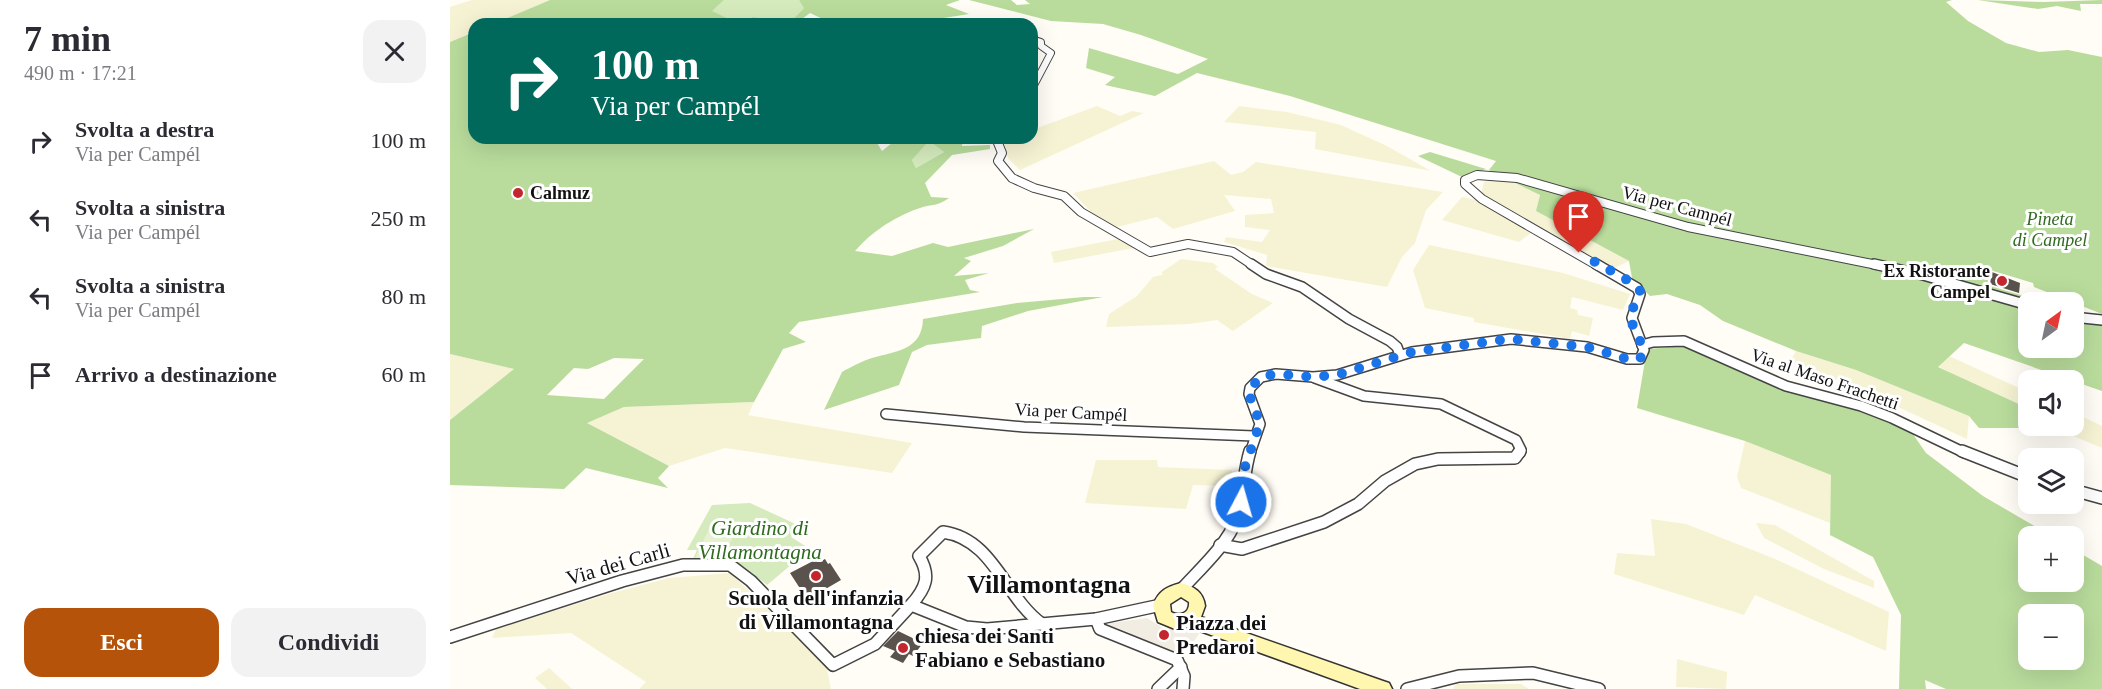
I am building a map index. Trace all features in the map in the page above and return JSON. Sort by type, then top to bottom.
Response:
[{"type":"street","points":[[1038,41],[1051,53],[1038,78]]},
{"type":"street","points":[[998,144],[1002,153],[998,161],[1012,178],[1034,188],[1064,196],[1081,212],[1150,252],[1188,244],[1233,252],[1266,273],[1302,287],[1349,319],[1390,341],[1401,355]]},
{"type":"street","name":"Via per Campél","points":[[1642,345],[1631,321],[1631,313],[1640,294],[1637,288],[1629,281],[1482,199],[1470,190],[1465,180],[1483,173],[1522,179],[1680,226],[1918,274],[2018,302]]},
{"type":"street","points":[[2084,318],[2102,320]]},
{"type":"street","points":[[1181,590],[1220,545],[1235,523],[1241,502],[1245,467],[1260,423],[1249,394],[1255,381],[1267,375],[1276,374],[1313,377],[1345,374],[1401,355],[1523,339],[1594,348],[1634,360],[1640,359],[1644,350],[1642,345]]},
{"type":"street","name":"Via al Maso Frachetti","points":[[1642,345],[1684,341],[1786,386],[1861,406],[1892,418],[1976,458],[2018,473]]},
{"type":"street","points":[[1220,545],[1242,549],[1324,522],[1348,510],[1385,482],[1415,464],[1438,459],[1515,458],[1521,450],[1516,440],[1441,404],[1428,400],[1372,397],[1348,393],[1313,377]]},
{"type":"street","name":"Via per Campél","points":[[886,414],[957,422],[1168,434],[1254,436]]},
{"type":"street","points":[[2084,493],[2102,498]]},
{"type":"street","points":[[1041,624],[1028,614],[1014,590],[1001,578],[986,554],[950,533],[943,532],[937,535],[919,556],[928,583],[911,605],[966,627],[1003,628],[1096,619],[1161,605]]},
{"type":"street","name":"Via dei Carli","points":[[450,637],[622,581],[683,565],[730,565],[751,581],[833,665],[875,644],[911,605]]},
{"type":"street","points":[[1181,590],[1194,595],[1198,601],[1195,615],[1182,622],[1169,621],[1164,616],[1161,605],[1164,597],[1181,590]]},
{"type":"street","points":[[1096,619],[1100,629],[1177,660],[1184,675],[1183,689]]},
{"type":"street","points":[[1189,620],[1383,689]]},
{"type":"street","points":[[1158,689],[1181,667]]},
{"type":"street","points":[[1407,689],[1459,676],[1533,673],[1599,689]]},
{"type":"shaded area","points":[[472,0],[550,0],[507,18],[468,18],[468,34],[450,42],[450,7]]},
{"type":"shaded area","points":[[1097,106],[1120,116],[1132,111],[1144,113],[1020,170],[1008,158],[1005,144],[1038,144],[1038,128]]},
{"type":"shaded area","points":[[1239,106],[1287,112],[1341,125],[1387,146],[1431,171],[1315,149],[1316,132],[1224,122]]},
{"type":"shaded area","points":[[1214,161],[1231,175],[1243,172],[1256,162],[1443,192],[1426,210],[1415,243],[1402,257],[1387,287],[1266,266],[1267,255],[1224,242],[1226,237],[1262,242],[1270,230],[1245,227],[1245,215],[1274,213],[1271,199],[1224,195],[1235,211],[1173,229],[1157,217],[1117,227],[1092,213],[1073,193]]},
{"type":"shaded area","points":[[1494,179],[1514,182],[1540,195],[1536,211],[1629,261],[1612,269],[1481,194],[1484,182]]},
{"type":"shaded area","points":[[1462,197],[1477,200],[1532,232],[1519,242],[1442,220]]},
{"type":"shaded area","points":[[1118,239],[1134,248],[1054,263],[1051,252]]},
{"type":"shaded area","points":[[1429,245],[1563,273],[1630,294],[1623,310],[1572,297],[1570,308],[1577,310],[1578,315],[1593,318],[1589,336],[1572,331],[1570,339],[1474,322],[1474,318],[1425,308],[1413,270]]},
{"type":"shaded area","points":[[1181,259],[1213,263],[1218,267],[1215,269],[1252,294],[1273,303],[1233,331],[1217,320],[1189,324],[1106,327],[1109,314],[1137,296],[1153,277],[1162,275],[1162,272]]},
{"type":"shaded area","points":[[1796,351],[1856,370],[1969,416],[1967,439],[1853,386],[1790,362]]},
{"type":"shaded area","points":[[450,354],[515,369],[450,420]]},
{"type":"shaded area","points":[[1949,356],[2018,387],[2018,410],[1938,366]]},
{"type":"shaded area","points":[[754,402],[748,415],[912,443],[892,473],[725,448],[669,466],[586,423],[624,407]]},
{"type":"shaded area","points":[[2084,417],[2102,426],[2102,448],[2073,436],[2084,436]]},
{"type":"shaded area","points":[[1745,441],[1832,475],[1830,523],[1741,488],[1737,477]]},
{"type":"shaded area","points":[[1096,460],[1157,460],[1158,467],[1232,470],[1231,486],[1193,485],[1186,509],[1085,503]]},
{"type":"shaded area","points":[[1651,519],[1686,524],[1773,558],[1889,612],[1886,651],[1755,595],[1744,615],[1614,574],[1617,553],[1655,556]]},
{"type":"shaded area","points":[[1756,523],[1775,525],[1874,581],[1874,588],[1824,569],[1764,538]]},
{"type":"shaded area","points":[[730,573],[826,665],[831,689],[639,689],[646,682],[571,633],[492,638],[496,629],[612,593],[669,578]]},
{"type":"shaded area","name":"Piazza dei Predaroi","points":[[1147,618],[1163,628],[1177,630],[1195,625],[1201,631],[1194,641],[1194,649],[1177,653],[1115,627],[1112,631],[1108,628],[1110,623]]},
{"type":"shaded area","points":[[1677,659],[1727,672],[1726,689],[1676,687]]},
{"type":"shaded area","points":[[549,668],[572,689],[547,689],[535,678]]},
{"type":"shaded area","points":[[1456,684],[1521,684],[1529,689],[1453,689]]},
{"type":"green space","points":[[550,0],[724,0],[712,11],[727,18],[507,18]]},
{"type":"green space","points":[[724,0],[799,0],[805,7],[794,18],[727,18],[711,11]]},
{"type":"green space","points":[[799,0],[960,0],[946,5],[969,14],[943,18],[821,18],[810,13],[803,18],[794,18],[804,8]]},
{"type":"green space","name":"Pineta di Campel","points":[[969,0],[1011,0],[1017,5],[1030,4],[1025,0],[1952,0],[1946,2],[1968,21],[2006,43],[2039,52],[2068,50],[2102,57],[2102,314],[2084,307],[2084,292],[2047,292],[2034,287],[2033,283],[1990,270],[1987,285],[2018,294],[2018,358],[2084,358],[2084,314],[2102,324],[2102,391],[2084,385],[2084,370],[2042,370],[1964,343],[1938,367],[2018,404],[2018,428],[1979,428],[1969,416],[1856,370],[1796,351],[1723,321],[1700,305],[1667,294],[1650,296],[1632,278],[1629,261],[1536,211],[1540,195],[1489,170],[1496,161],[1290,96],[1197,73],[1155,96],[1105,85],[1115,77],[1086,68],[1089,48],[1178,74],[1208,59],[1103,24],[1051,21]]},
{"type":"green space","points":[[1978,0],[2044,2],[2102,0],[2102,4],[2080,4],[2081,11],[2057,6],[2038,9]]},
{"type":"green space","points":[[468,34],[468,144],[878,144],[882,151],[891,144],[926,144],[912,160],[916,168],[944,152],[933,144],[990,145],[990,149],[952,155],[925,183],[931,197],[949,198],[939,204],[913,210],[895,219],[877,230],[855,251],[892,256],[933,243],[948,247],[1034,229],[1003,246],[964,258],[971,261],[954,276],[989,273],[965,280],[970,290],[980,292],[799,322],[789,333],[806,342],[783,349],[754,402],[624,407],[587,423],[669,466],[658,478],[668,488],[586,468],[564,489],[450,485],[450,420],[514,369],[450,354],[450,42]],"holes":[[[614,358],[644,359],[604,399],[547,395],[574,368],[588,369]]]},
{"type":"green space","points":[[926,144],[933,144],[944,152],[916,168],[912,160]]},
{"type":"green space","points":[[1430,152],[1486,169],[1464,178],[1418,156]]},
{"type":"green space","points":[[1103,297],[1028,311],[982,326],[981,338],[927,345],[912,352],[899,385],[824,410],[842,372],[868,359],[906,348],[918,337],[923,319],[1017,303]]},
{"type":"green space","points":[[1686,346],[1780,389],[1856,408],[1910,430],[1926,453],[1983,496],[2034,526],[2018,526],[2018,592],[2084,592],[2084,555],[2102,566],[2102,689],[1946,689],[1925,680],[1926,689],[1899,689],[1901,615],[1873,557],[1830,535],[1831,475],[1745,441],[1637,408],[1647,349]]},
{"type":"green space","name":"Giardino di Villamontagna","points":[[750,503],[802,527],[791,537],[810,549],[767,585],[741,565],[718,559],[693,559],[697,550],[687,550],[712,505]]},
{"type":"green space","points":[[741,521],[723,557],[695,558],[712,523]]},
{"type":"building","name":"Ex Ristorante Campel","points":[[1992,272],[2020,283],[2019,292],[2018,293],[1990,284]]},
{"type":"building","name":"Scuola dell'infanzia di Villamontagna","points":[[817,559],[819,562],[825,559],[828,564],[830,563],[841,580],[810,598],[803,588],[801,590],[790,573]]},
{"type":"building","name":"chiesa dei Santi Fabiano e Sebastiano","points":[[898,631],[923,643],[913,656],[909,654],[903,663],[890,657],[895,651],[883,646]]},
{"type":"place","name":"Calmuz","points":[[518,193]]},
{"type":"place","name":"Ex Ristorante Campel","points":[[2002,281]]},
{"type":"place","name":"Scuola dell'infanzia di Villamontagna","points":[[816,576]]},
{"type":"place","name":"Piazza dei Predaroi","points":[[1164,635]]},
{"type":"place","name":"chiesa dei Santi Fabiano e Sebastiano","points":[[903,648]]},
{"type":"district","name":"Villamontagna","points":[[1049,584]]},
{"type":"route","points":[[1241,502],[1245,467],[1260,423],[1249,394],[1250,388],[1261,377],[1276,374],[1313,377],[1345,374],[1412,352],[1456,348],[1510,339],[1594,348],[1627,359],[1640,359],[1644,350],[1631,321],[1631,313],[1640,291],[1629,281],[1579,253]]}]
